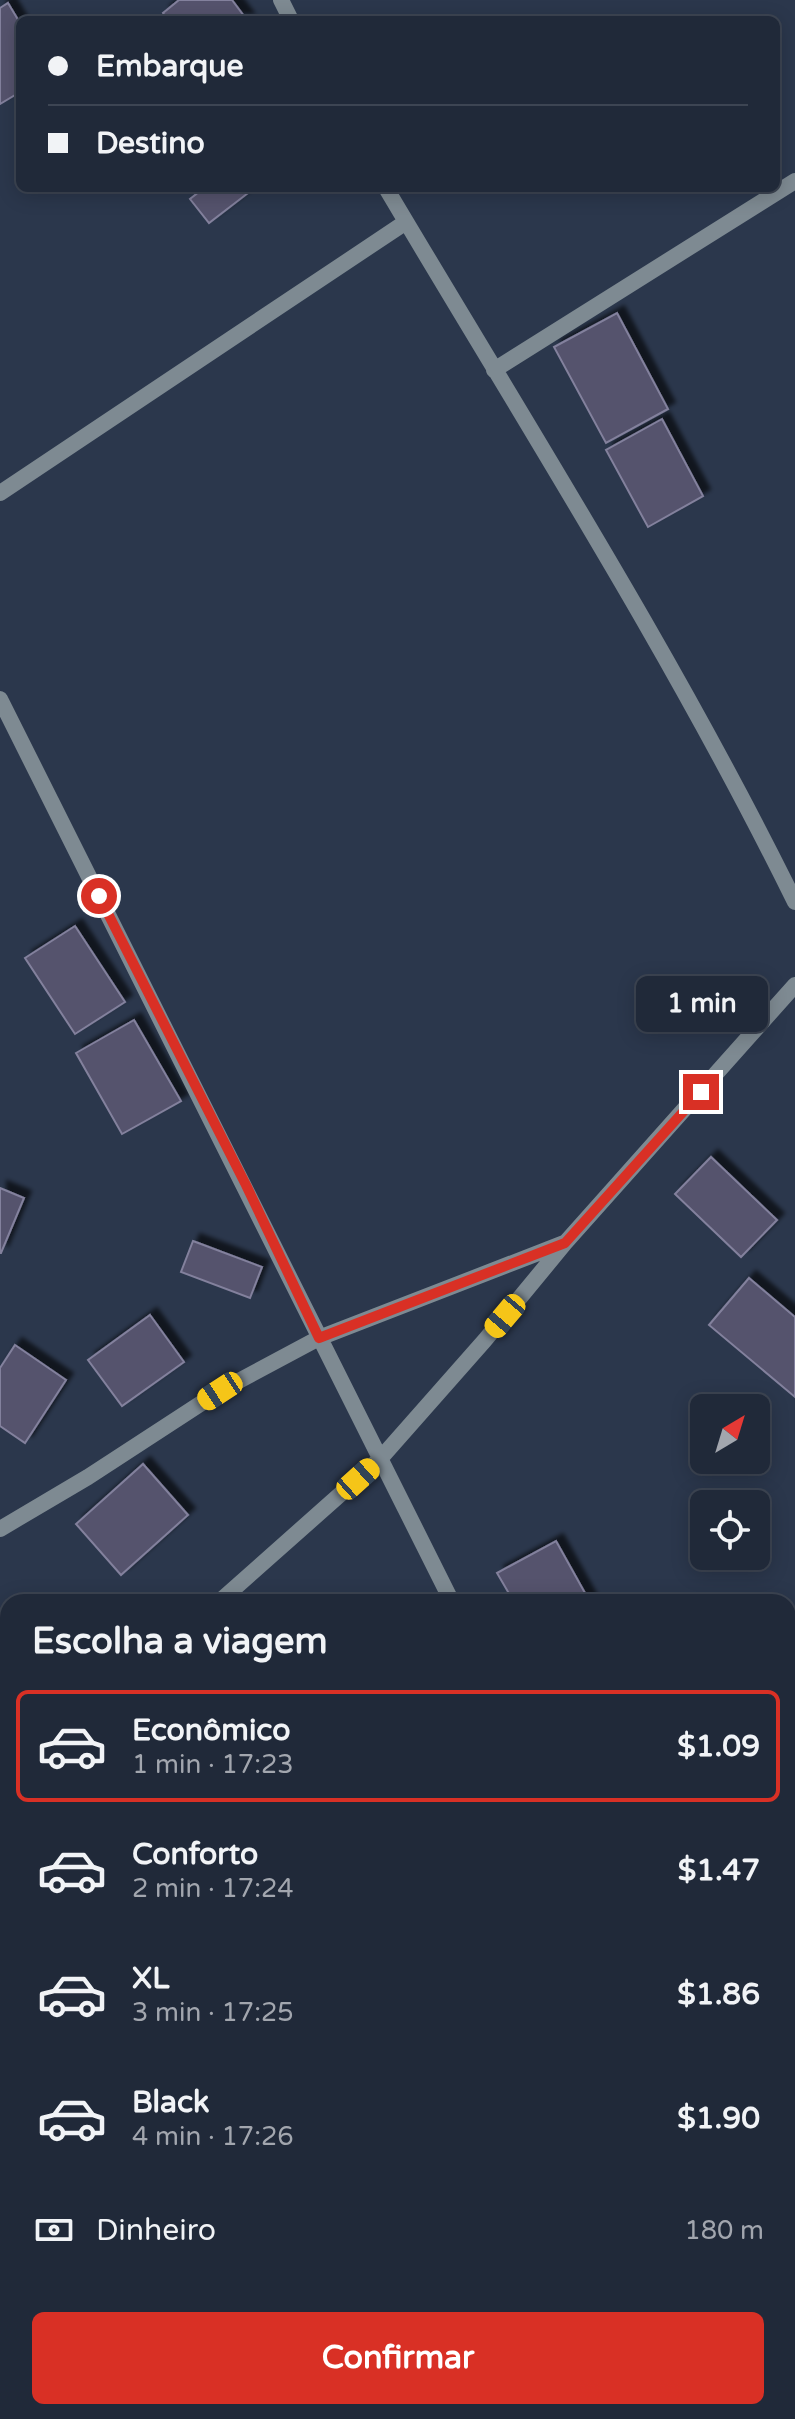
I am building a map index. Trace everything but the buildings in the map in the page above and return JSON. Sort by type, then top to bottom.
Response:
[{"type":"street","points":[[388,192],[586,520],[689,701],[795,902]]},
{"type":"street","points":[[494,370],[777,192]]},
{"type":"street","points":[[0,493],[406,222]]},
{"type":"street","points":[[0,699],[246,1185],[448,1594]]},
{"type":"street","points":[[228,1594],[380,1459],[565,1243],[795,985]]},
{"type":"street","points":[[2,1523],[88,1477],[220,1391],[319,1338],[565,1243]]},
{"type":"route","points":[[99,896],[246,1185],[319,1338],[565,1243],[701,1092]]}]
